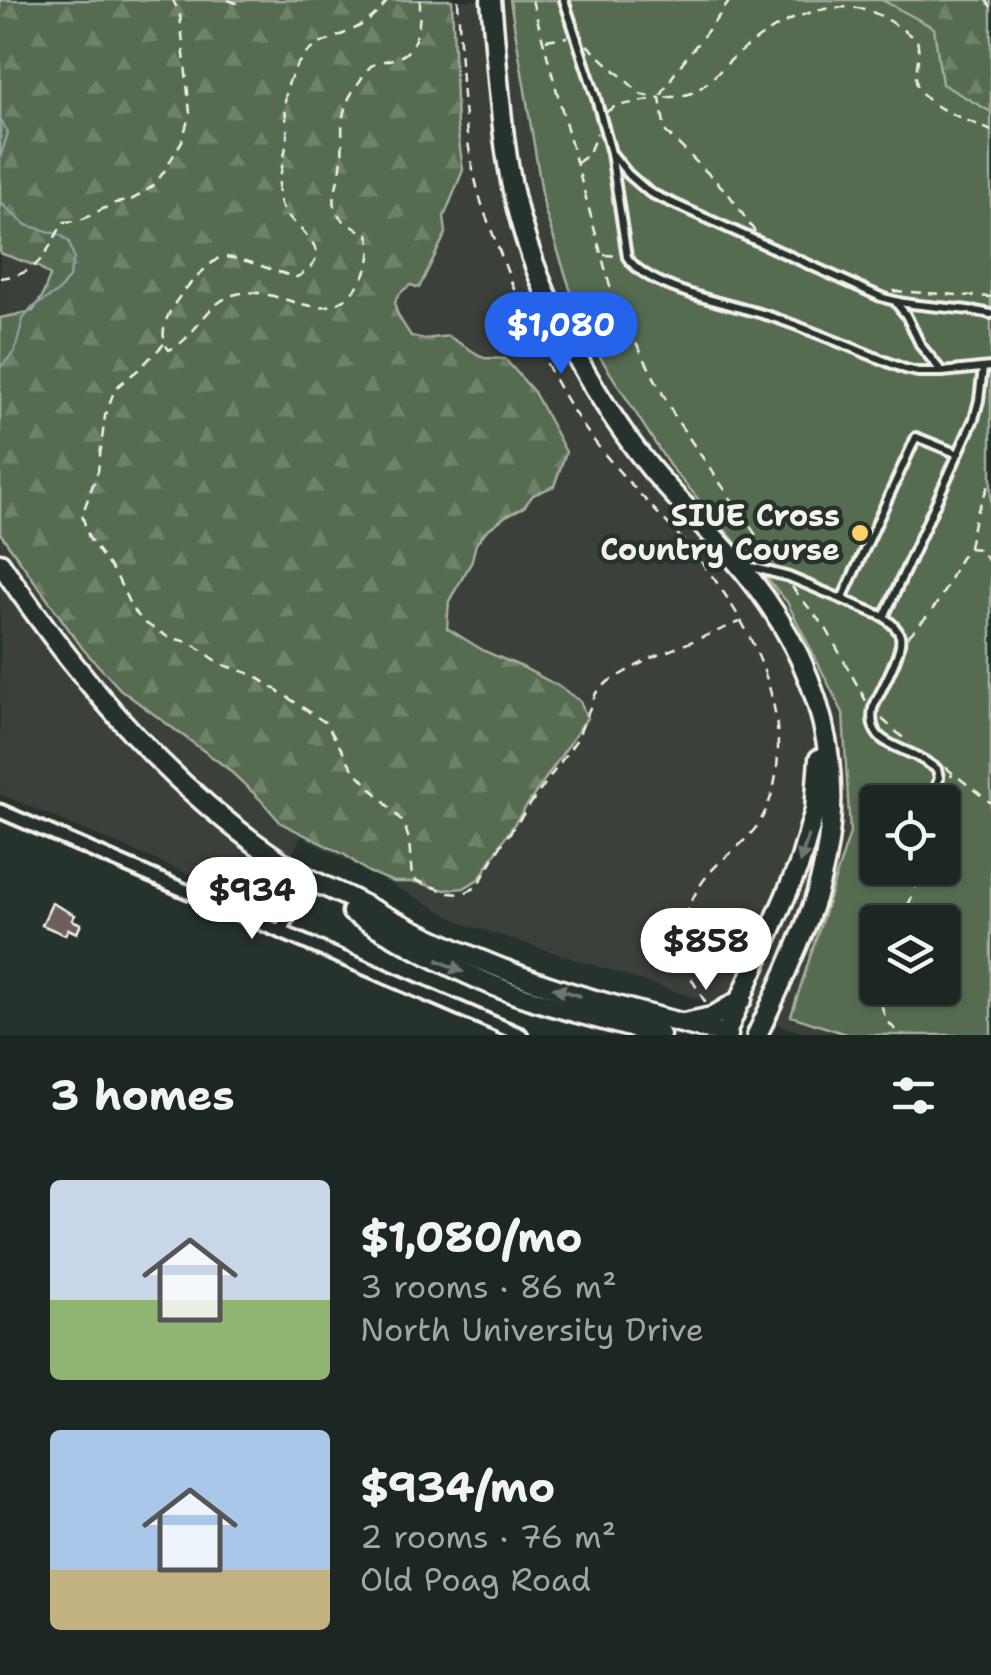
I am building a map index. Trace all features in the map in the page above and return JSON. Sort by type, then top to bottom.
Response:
[{"type":"main road","points":[[491,0],[506,158],[527,242],[552,306],[587,374],[630,440],[750,578],[790,639],[823,720],[832,786],[823,866],[807,922],[757,1035]]},
{"type":"main road","points":[[0,563],[86,681],[152,752],[225,818],[308,878],[496,966],[594,1000],[726,1035],[800,864],[815,810],[820,765],[810,684]]},
{"type":"main road","points":[[308,878],[350,911],[442,963],[515,994],[660,1035]]},
{"type":"main road","points":[[682,1023],[712,1017],[742,998]]},
{"type":"main road","points":[[770,1006],[776,1035]]},
{"type":"street","points":[[0,811],[521,1035]]},
{"type":"street","points":[[281,932],[308,878]]},
{"type":"lane","points":[[564,0],[611,153],[628,257],[643,274],[779,319],[905,369],[942,372],[987,368],[974,419],[884,617]]},
{"type":"lane","points":[[611,153],[650,193],[896,302],[991,314]]},
{"type":"lane","points":[[896,302],[920,346],[942,372]]},
{"type":"lane","points":[[842,599],[916,437],[956,454]]},
{"type":"lane","points":[[737,563],[784,576],[884,617],[894,625],[900,635],[900,647],[871,720],[876,732],[890,746],[937,769],[936,785]]},
{"type":"path","points":[[0,278],[30,271],[64,222],[79,221],[115,203],[129,201],[153,186],[163,173],[182,141],[190,113],[180,16],[173,0]]},
{"type":"path","points":[[228,0],[240,0]]},
{"type":"path","points":[[388,0],[372,19],[351,32],[319,43],[303,57],[286,91],[288,134],[278,190],[284,211],[318,250],[312,266],[298,277],[235,257],[220,257],[186,288],[166,320],[164,344],[113,394],[105,416],[98,471],[82,515],[88,538],[145,623],[168,637],[192,643],[221,664],[254,676],[326,723],[353,769],[404,823],[412,879],[449,893],[462,894],[477,886],[502,844],[578,739],[596,692],[651,658],[740,622]]},
{"type":"path","points":[[164,344],[169,350],[180,345],[210,307],[234,294],[266,295],[300,306],[324,306],[350,295],[363,277],[372,248],[368,234],[348,224],[334,208],[342,163],[343,112],[349,96],[371,66],[408,51],[420,22],[420,0]]},
{"type":"path","points":[[458,0],[461,94],[476,188],[544,360],[596,444],[707,570],[740,622],[771,692],[778,733],[772,793],[758,825],[702,881],[686,914],[686,962],[712,1017]]},
{"type":"path","points":[[532,0],[614,301],[676,419],[784,576],[827,630],[862,696],[873,708]]},
{"type":"path","points":[[730,0],[673,72],[660,98],[666,131],[728,192],[764,246]]},
{"type":"path","points":[[986,0],[991,7]]},
{"type":"path","points":[[576,164],[588,154],[604,113],[638,100],[691,93],[754,40],[791,16],[820,8],[863,8],[917,40],[920,54],[916,82],[921,95],[991,132]]},
{"type":"path","points":[[543,40],[577,36],[642,96],[660,98]]},
{"type":"path","points":[[601,255],[628,257]]},
{"type":"path","points":[[881,288],[991,297]]},
{"type":"path","points":[[900,647],[933,610],[962,554],[969,548],[991,479]]},
{"type":"path","points":[[969,548],[979,549],[991,564]]},
{"type":"path","points":[[950,785],[953,773]]},
{"type":"path","points":[[880,1005],[884,1018],[902,1035]]},
{"type":"shaded area","points":[[0,0],[991,0],[991,1035],[811,1035],[465,924],[301,836],[266,907],[0,794]]},
{"type":"green space","points":[[0,0],[452,0],[457,126],[463,170],[444,217],[446,233],[419,288],[411,285],[402,291],[396,309],[411,336],[448,336],[484,358],[505,359],[534,392],[566,452],[554,486],[533,495],[524,507],[486,531],[476,544],[471,563],[449,601],[447,628],[484,651],[560,687],[580,701],[587,718],[480,878],[464,888],[445,890],[416,882],[394,882],[368,872],[345,855],[281,823],[227,768],[121,690],[83,649],[0,533],[0,318],[33,311],[50,276],[39,267],[0,253]]},
{"type":"green space","name":"SIUE Cross Country Course","points":[[510,0],[882,0],[934,28],[942,84],[991,112],[991,1035],[849,1035],[791,1016],[850,833],[843,713],[787,602],[669,465],[584,332],[545,211]]},
{"type":"green space","points":[[856,0],[991,0],[991,124],[951,109]]},
{"type":"building","points":[[52,903],[75,915],[72,920],[81,924],[77,933],[68,929],[65,935],[42,925]]},
{"type":"waterway","points":[[0,118],[8,133],[0,158]]},
{"type":"waterway","points":[[0,200],[26,225],[61,235],[69,242],[74,258],[69,277],[59,291],[32,308],[23,319],[15,351],[0,368]]},
{"type":"place","name":"SIUE Cross Country Course","points":[[860,533]]}]
